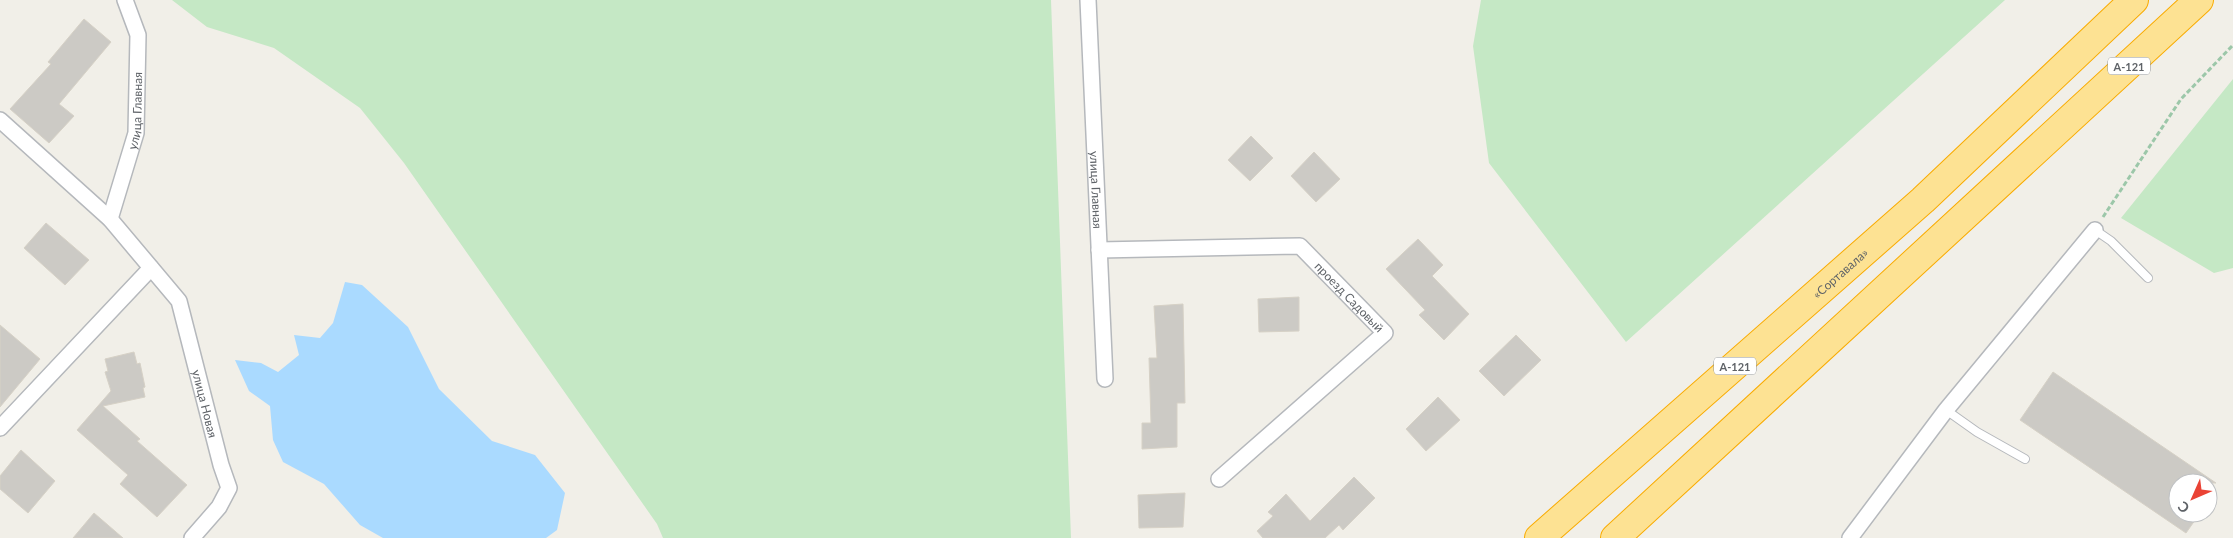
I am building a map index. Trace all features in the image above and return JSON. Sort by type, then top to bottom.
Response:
[{"type":"highway","name":"«Сортавала»","points":[[1539,538],[1923,200],[2134,0]]},
{"type":"highway","name":"А-121","points":[[1615,538],[2199,0]]},
{"type":"street","name":"улица Главная","points":[[110,219],[136,133],[138,35],[125,0]]},
{"type":"street","name":"улица Главная","points":[[1088,0],[1105,379]]},
{"type":"street","name":"улица Новая","points":[[0,120],[110,219],[179,301],[228,488],[219,507],[192,538]]},
{"type":"street","points":[[1850,538],[1946,410],[2094,230]]},
{"type":"street","name":"проезд Садовый","points":[[1099,250],[1300,246],[1385,333],[1219,479]]},
{"type":"street","points":[[0,428],[152,268]]},
{"type":"lane","points":[[2094,230],[2111,241],[2148,278]]},
{"type":"lane","points":[[1946,410],[1977,432],[2025,460]]},
{"type":"path","points":[[2094,230],[2181,99],[2233,45]]},
{"type":"green space","points":[[172,0],[1051,0],[1071,538],[663,538],[657,524],[404,163],[360,108],[274,48],[207,27]]},
{"type":"green space","points":[[1481,0],[2005,0],[1626,342],[1489,163],[1473,46]]},
{"type":"green space","points":[[2233,79],[2233,268],[2214,273],[2121,218]]},
{"type":"water","points":[[345,282],[362,285],[408,327],[439,389],[492,441],[535,455],[565,493],[557,530],[546,538],[383,538],[360,525],[324,484],[283,462],[273,440],[270,406],[249,391],[235,360],[261,363],[278,372],[299,355],[294,335],[320,338],[333,323]]},
{"type":"building","points":[[84,19],[111,42],[59,104],[74,116],[49,143],[10,109],[51,64],[48,62]]},
{"type":"building","points":[[1251,136],[1273,158],[1250,181],[1228,160]]},
{"type":"building","points":[[1314,152],[1340,179],[1316,202],[1291,176]]},
{"type":"building","points":[[46,223],[89,260],[65,285],[24,248]]},
{"type":"building","points":[[1418,239],[1443,265],[1432,276],[1469,314],[1444,340],[1419,315],[1425,310],[1386,269]]},
{"type":"building","points":[[1299,297],[1299,331],[1259,332],[1258,299]]},
{"type":"building","points":[[1183,304],[1185,403],[1177,403],[1177,447],[1142,449],[1142,423],[1151,423],[1149,358],[1157,358],[1154,306]]},
{"type":"building","points":[[0,325],[40,359],[0,407]]},
{"type":"building","points":[[1516,335],[1541,360],[1504,396],[1479,371]]},
{"type":"building","points":[[134,352],[137,364],[140,363],[145,397],[103,406],[140,439],[137,441],[187,485],[157,517],[120,484],[128,475],[77,430],[111,391],[105,372],[108,371],[105,359]]},
{"type":"building","points":[[2053,372],[2201,473],[2168,473],[2168,521],[2020,420]]},
{"type":"building","points":[[1438,397],[1460,420],[1426,451],[1406,429]]},
{"type":"building","points":[[21,450],[55,481],[28,513],[0,489],[0,476]]},
{"type":"building","points":[[1354,477],[1375,498],[1343,530],[1339,525],[1325,538],[1263,538],[1257,531],[1273,516],[1268,512],[1286,494],[1310,521]]},
{"type":"building","points":[[1185,493],[1183,527],[1139,528],[1138,495]]},
{"type":"building","points":[[94,513],[123,538],[73,538]]},
{"type":"building","points":[[2171,523],[2193,523],[2186,533]]}]
